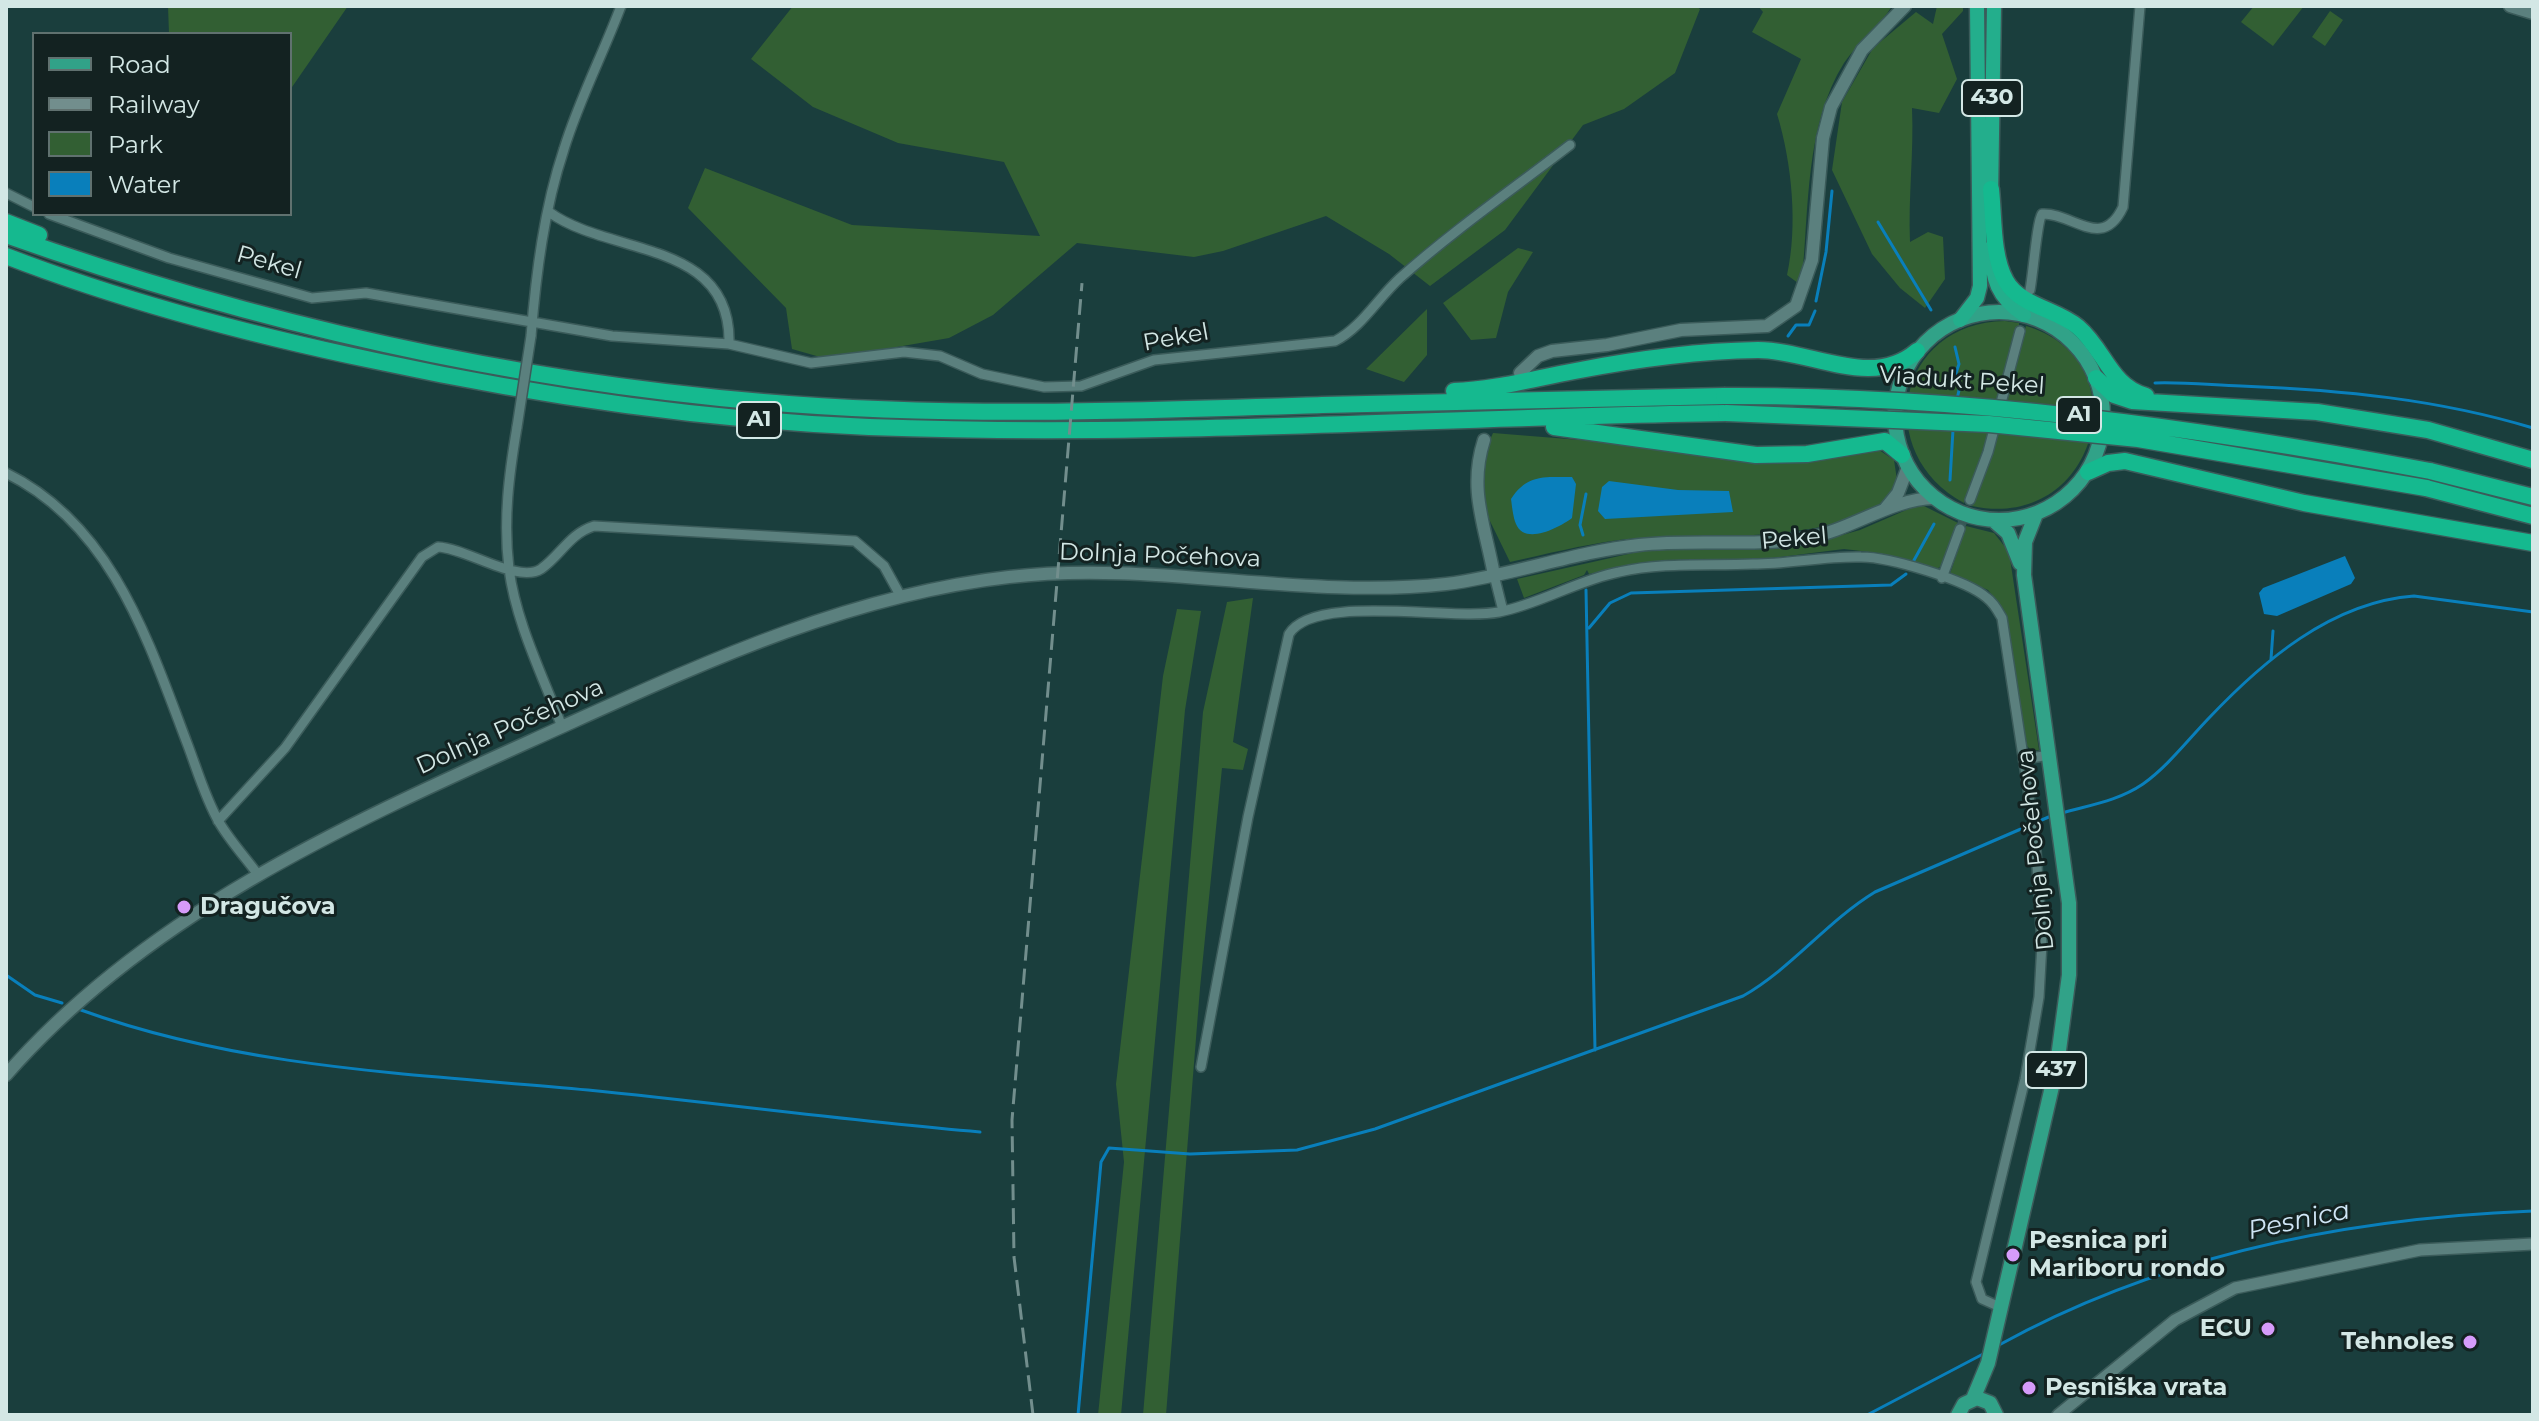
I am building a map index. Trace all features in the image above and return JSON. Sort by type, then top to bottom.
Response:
[{"type":"highway","name":"430","points":[[1960,320],[1970,310],[1980,286],[1977,6]]},
{"type":"highway","name":"430","points":[[1994,6],[1990,234],[1995,282],[2005,300],[2024,315]]},
{"type":"highway","points":[[1991,189],[2000,267],[2009,285],[2022,298],[2054,310],[2075,324],[2092,340],[2113,375],[2126,388],[2175,401]]},
{"type":"highway","points":[[6,222],[77,252],[96,267]]},
{"type":"highway","name":"A1","points":[[6,235],[96,267],[251,313],[439,356],[541,376],[722,398],[864,409],[1038,411],[1395,403],[1725,404]]},
{"type":"highway","name":"A1","points":[[6,256],[245,330],[401,367],[536,395],[758,420],[1041,431],[1482,422],[1725,404]]},
{"type":"highway","points":[[6,265],[29,265]]},
{"type":"highway","points":[[1395,403],[1419,393],[1470,391],[1624,361],[1693,353],[1762,350],[1878,370],[1898,364],[1917,351]]},
{"type":"highway","points":[[2096,378],[2123,398],[2317,412],[2428,430],[2533,460]]},
{"type":"highway","name":"Viadukt Pekel","points":[[1725,404],[1873,398],[1993,406],[2264,440],[2428,480]]},
{"type":"highway","points":[[1482,422],[1497,427],[1558,427],[1692,449],[1756,455],[1807,454],[1885,441],[1905,461]]},
{"type":"highway","points":[[2088,472],[2108,463],[2125,461],[2304,503],[2533,543]]},
{"type":"highway","name":"A1","points":[[2428,480],[2533,497]]},
{"type":"highway","name":"A1","points":[[2428,480],[2533,516]]},
{"type":"main road","points":[[1520,373],[1538,356],[1552,351],[1607,345],[1681,330],[1767,326],[1796,306],[1812,260],[1821,152],[1831,107],[1862,50],[1905,6]]},
{"type":"main road","points":[[2510,6],[2533,13]]},
{"type":"main road","name":"430","points":[[1992,311],[2024,315],[2063,333],[2086,358],[2096,378],[2104,414],[2102,433],[2088,472],[2060,502],[2036,514],[1993,520],[1966,515],[1934,498],[1905,461],[1894,422],[1897,396],[1906,369],[1917,351],[1935,333],[1960,320],[1992,311]]},
{"type":"main road","points":[[1484,440],[1475,467],[1475,489],[1494,575]]},
{"type":"main road","points":[[1878,515],[1898,493],[1905,461]]},
{"type":"main road","name":"Dolnja Počehova","points":[[6,1075],[70,1008],[113,970],[173,928],[259,876],[394,803],[806,623],[900,595],[983,580],[1060,573],[1131,572],[1329,587],[1443,584],[1575,555],[1647,544],[1807,538],[1878,515],[1912,500],[1934,498]]},
{"type":"main road","name":"Dolnja Počehova","points":[[1988,1363],[2065,1019],[2069,903],[2024,575],[2025,542],[2036,514]]},
{"type":"main road","name":"Dolnja Počehova","points":[[1993,520],[2008,533],[2024,575]]},
{"type":"main road","name":"437","points":[[1958,1415],[1964,1404],[1973,1399],[1988,1363]]},
{"type":"main road","name":"437","points":[[1988,1363],[1995,1411]]},
{"type":"main road","name":"437","points":[[1973,1399],[1995,1411]]},
{"type":"street","points":[[562,727],[524,629],[509,570],[506,495],[549,212],[564,146],[621,6]]},
{"type":"street","points":[[2030,290],[2038,253],[2037,224],[2042,214],[2093,229],[2111,223],[2123,207],[2140,6]]},
{"type":"street","name":"Pekel","points":[[54,216],[169,258],[312,298],[366,293],[612,336],[729,344],[811,363],[904,352],[940,356],[982,374],[1044,387],[1081,386],[1154,360],[1335,341],[1349,334],[1398,281],[1434,250],[1570,145]]},
{"type":"street","points":[[6,193],[32,206]]},
{"type":"street","points":[[549,212],[605,238],[665,253],[687,266],[714,291],[730,319],[729,344]]},
{"type":"street","points":[[1970,500],[1988,452],[2020,331]]},
{"type":"street","points":[[6,473],[58,505],[90,541],[118,585],[152,646],[218,821],[259,876]]},
{"type":"street","points":[[218,821],[285,748],[422,557],[438,547],[449,547],[522,574],[538,571],[570,538],[594,526],[855,541],[884,566],[900,595]]},
{"type":"street","points":[[1942,578],[1960,529]]},
{"type":"street","name":"Pekel","points":[[1201,1067],[1248,817],[1289,634],[1297,622],[1319,613],[1475,616],[1503,611],[1622,571],[1679,565],[1778,564],[1865,557],[1942,578]]},
{"type":"street","points":[[1494,575],[1503,611]]},
{"type":"street","name":"Dolnja Počehova","points":[[1942,578],[1987,597],[2002,618],[2035,835],[2042,943],[2039,997],[2025,1079],[1976,1282],[1982,1299],[1999,1312]]},
{"type":"street","points":[[2025,759],[2049,755]]},
{"type":"street","points":[[2058,1415],[2175,1320],[2235,1288],[2420,1250],[2533,1244]]},
{"type":"green space","points":[[168,6],[348,6],[292,87],[292,32],[169,32]]},
{"type":"green space","points":[[793,6],[1696,6],[1700,9],[1675,73],[1624,109],[1583,125],[1505,230],[1430,286],[1389,254],[1326,216],[1223,251],[1194,257],[1077,243],[993,315],[949,338],[827,359],[792,349],[786,308],[688,208],[705,168],[852,225],[1040,236],[1004,162],[898,143],[813,107],[751,59]]},
{"type":"green space","points":[[1758,6],[1892,6],[1844,63],[1822,113],[1811,168],[1802,280],[1798,283],[1787,275],[1792,236],[1792,194],[1777,114],[1801,59],[1752,32],[1763,12]]},
{"type":"green space","points":[[1937,6],[1963,6],[1963,11],[1942,34],[1957,79],[1939,113],[1912,108],[1910,242],[1928,232],[1943,237],[1945,279],[1925,308],[1900,288],[1872,254],[1832,170],[1842,102],[1873,48],[1916,12],[1933,24]]},
{"type":"green space","points":[[2254,6],[2304,6],[2273,46],[2241,22]]},
{"type":"green space","points":[[2330,11],[2343,20],[2325,46],[2312,37]]},
{"type":"green space","points":[[1518,248],[1533,252],[1508,292],[1496,338],[1471,340],[1443,303]]},
{"type":"green space","points":[[1427,309],[1427,355],[1404,382],[1366,369]]},
{"type":"green space","points":[[2005,321],[2019,323],[2019,327],[2003,393],[1964,503],[1935,481],[1916,454],[1908,424],[1909,394],[1920,366],[1940,343],[1968,327]]},
{"type":"green space","points":[[2026,326],[2062,345],[2084,372],[2093,405],[2090,439],[2075,470],[2050,494],[2015,507],[1972,506]]},
{"type":"green space","points":[[1493,433],[1630,444],[1879,450],[1894,460],[1897,480],[1881,503],[1853,518],[1815,528],[1772,534],[1619,540],[1510,562],[1487,515],[1481,485],[1485,451]]},
{"type":"green space","points":[[1920,504],[1958,523],[1943,564],[1936,570],[1878,553],[1844,549],[1764,559],[1667,560],[1589,574],[1587,570],[1584,575],[1524,598],[1517,579],[1646,550],[1771,548],[1821,541],[1860,530]]},
{"type":"green space","points":[[1966,526],[1994,533],[2009,552],[2039,750],[2032,751],[2027,746],[2004,610],[1988,590],[1950,574]]},
{"type":"green space","points":[[1253,598],[1233,742],[1248,749],[1243,770],[1222,768],[1200,988],[1166,1415],[1143,1415],[1203,712],[1227,602]]},
{"type":"green space","points":[[1177,609],[1201,611],[1185,710],[1121,1415],[1098,1415],[1124,1162],[1116,1084],[1163,676]]},
{"type":"water","points":[[1572,477],[1576,484],[1572,518],[1543,533],[1527,534],[1520,530],[1511,499],[1517,491],[1537,479]]},
{"type":"water","points":[[1609,481],[1678,490],[1729,491],[1733,512],[1605,519],[1598,511],[1602,487]]},
{"type":"water","points":[[2345,556],[2355,578],[2351,584],[2277,616],[2264,614],[2259,593],[2263,588]]},
{"type":"waterway","points":[[1816,301],[1826,252],[1832,191]]},
{"type":"waterway","points":[[1878,222],[1931,310]]},
{"type":"waterway","points":[[1788,336],[1796,325],[1809,325],[1815,311]]},
{"type":"waterway","points":[[1955,347],[1959,364],[1955,376],[1960,386],[1957,399]]},
{"type":"waterway","points":[[2155,383],[2352,393],[2425,403],[2533,428]]},
{"type":"waterway","points":[[1950,480],[1953,430]]},
{"type":"waterway","points":[[1583,535],[1580,525],[1586,494]]},
{"type":"waterway","points":[[1913,562],[1934,524]]},
{"type":"waterway","points":[[1589,628],[1610,603],[1631,593],[1891,585],[1906,574]]},
{"type":"waterway","points":[[1586,590],[1595,1050]]},
{"type":"waterway","points":[[2062,813],[2114,799],[2143,784],[2275,657],[2300,638],[2354,610],[2414,596],[2533,612]]},
{"type":"waterway","points":[[2271,659],[2273,631]]},
{"type":"waterway","points":[[1078,1415],[1101,1162],[1109,1148],[1190,1154],[1297,1150],[1375,1129],[1743,996],[1761,985],[1875,892],[2051,816]]},
{"type":"waterway","points":[[6,975],[35,995],[62,1003]]},
{"type":"waterway","points":[[81,1010],[142,1030],[205,1045],[332,1066],[980,1132]]},
{"type":"waterway","name":"Pesnica","points":[[1999,1345],[2125,1287],[2258,1247],[2394,1222],[2533,1211]]},
{"type":"waterway","name":"Pesnica","points":[[1867,1415],[1985,1353]]},
{"type":"tunnel","points":[[1960,529],[1970,500]]},
{"type":"railway","points":[[1033,1415],[1014,1257],[1012,1120],[1082,283]]},
{"type":"place","name":"Dragučova","points":[[184,907]]},
{"type":"place","name":"Pesnica pri Mariboru rondo","points":[[2013,1255]]},
{"type":"place","name":"ECU","points":[[2268,1329]]},
{"type":"place","name":"Tehnoles","points":[[2470,1342]]},
{"type":"place","name":"Pesniška vrata","points":[[2029,1388]]}]
